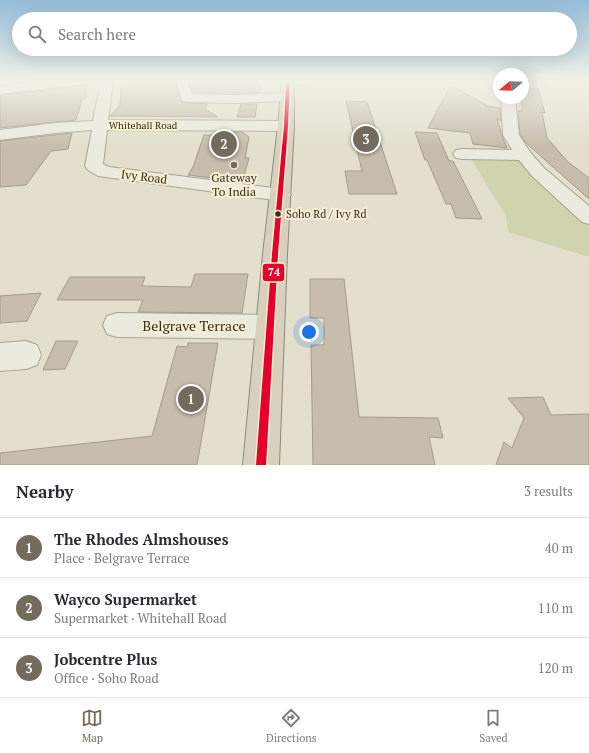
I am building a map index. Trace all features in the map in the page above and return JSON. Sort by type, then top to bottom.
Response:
[{"type":"highway","points":[[261,465],[287,102]]},
{"type":"street","name":"Ivy Road","points":[[104,102],[94,166],[104,172],[280,202]]},
{"type":"street","points":[[508,104],[511,135],[524,155],[538,172],[589,217]]},
{"type":"street","name":"Whitehall Road","points":[[0,135],[55,128],[100,125],[286,126]]},
{"type":"street","points":[[462,155],[524,155]]},
{"type":"street","name":"Belgrave Terrace","points":[[117,325],[270,327]]},
{"type":"green space","points":[[471,159],[519,159],[589,221],[589,257],[508,232],[506,216]]},
{"type":"building","points":[[0,102],[81,102],[76,120],[0,128]]},
{"type":"building","points":[[120,102],[182,102],[207,104],[205,109],[218,117],[110,116],[120,105]]},
{"type":"building","points":[[346,102],[367,102],[397,194],[349,194],[345,171],[362,171]]},
{"type":"building","points":[[442,102],[480,102],[488,106],[500,108],[501,121],[497,118],[507,148],[473,144],[470,133],[428,128]]},
{"type":"building","points":[[529,102],[542,102],[545,113],[542,112],[547,138],[568,162],[589,178],[589,199],[526,143],[520,134],[518,111],[521,111],[522,104],[529,104]]},
{"type":"building","points":[[241,104],[257,104],[255,117],[237,117]]},
{"type":"building","points":[[233,132],[242,132],[249,137],[245,158],[249,158],[243,179],[237,181],[188,175],[193,167],[204,135],[232,135]]},
{"type":"building","points":[[415,132],[437,133],[449,161],[453,161],[482,219],[456,218],[451,204],[446,204],[427,160],[425,160]]},
{"type":"building","points":[[72,133],[68,149],[51,151],[26,185],[0,187],[0,141]]},
{"type":"building","points":[[195,274],[248,274],[242,313],[138,312],[143,300],[57,300],[70,277],[145,277],[142,286],[191,287]]},
{"type":"building","points":[[310,279],[344,279],[359,417],[438,418],[443,438],[429,437],[435,465],[313,465],[311,345],[324,345],[324,318],[310,318]]},
{"type":"building","points":[[41,293],[27,321],[0,323],[0,296]]},
{"type":"building","points":[[56,341],[78,341],[65,369],[43,370]]},
{"type":"building","points":[[188,343],[218,343],[197,465],[0,465],[0,453],[152,436],[177,346],[187,347]]},
{"type":"building","points":[[543,397],[551,415],[589,414],[589,465],[496,465],[504,442],[512,448],[524,418],[508,398]]},
{"type":"transit line","name":"74","points":[[261,465],[287,102]]},
{"type":"place","name":"Jobcentre Plus","points":[[366,139]]},
{"type":"place","name":"Wayco Supermarket","points":[[224,144]]},
{"type":"place","name":"Gateway To India","points":[[234,165]]},
{"type":"place","name":"Soho Rd / Ivy Rd","points":[[278,214]]},
{"type":"place","name":"The Rhodes Almshouses","points":[[191,399]]}]
